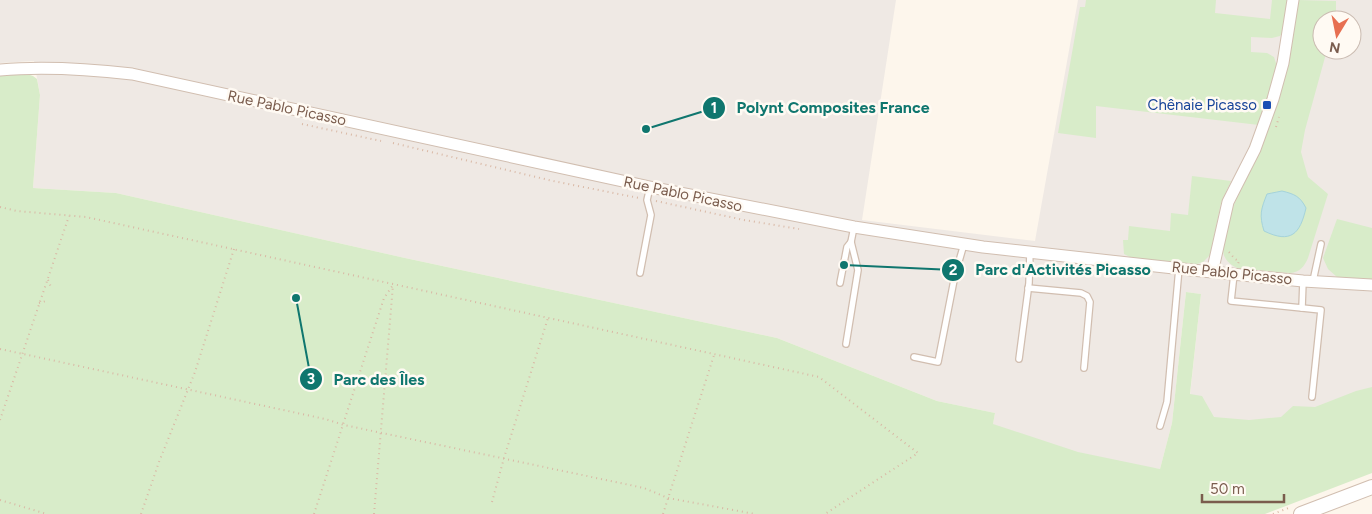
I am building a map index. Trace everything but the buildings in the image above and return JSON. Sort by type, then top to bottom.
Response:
[{"type":"street","points":[[1214,272],[1214,264],[1228,202],[1255,149],[1273,99],[1283,63],[1292,0]]},
{"type":"street","name":"Rue Pablo Picasso","points":[[0,70],[49,68],[132,74],[650,187],[854,227],[1030,252],[1234,274],[1372,285]]},
{"type":"street","points":[[1301,514],[1372,487]]},
{"type":"lane","points":[[640,273],[651,215],[647,200],[650,187]]},
{"type":"lane","points":[[840,283],[847,248],[851,242],[854,227]]},
{"type":"lane","points":[[846,344],[858,270],[851,242]]},
{"type":"lane","points":[[914,358],[938,362],[955,275],[964,244]]},
{"type":"lane","points":[[1302,308],[1308,281],[1321,244]]},
{"type":"lane","points":[[1019,359],[1028,288],[1030,252]]},
{"type":"lane","points":[[1160,426],[1167,402],[1178,268]]},
{"type":"lane","points":[[1234,274],[1231,301],[1321,310],[1312,397]]},
{"type":"lane","points":[[1028,288],[1081,293],[1087,296],[1090,302],[1084,368]]},
{"type":"path","points":[[0,207],[17,211],[86,217],[819,377],[918,453],[825,514]]},
{"type":"path","points":[[0,420],[69,215]]},
{"type":"path","points":[[141,514],[159,462],[188,391],[234,249]]},
{"type":"path","points":[[48,280],[51,286]]},
{"type":"path","points":[[314,514],[384,298],[394,284]]},
{"type":"path","points":[[374,514],[394,284]]},
{"type":"path","points":[[38,303],[46,300]]},
{"type":"path","points":[[492,502],[548,318]]},
{"type":"path","points":[[0,349],[325,419],[344,425],[644,488],[668,498],[756,514]]},
{"type":"path","points":[[663,514],[714,355]]},
{"type":"path","points":[[0,500],[47,514]]},
{"type":"shaded area","points":[[0,0],[896,0],[862,220],[1035,241],[1078,0],[1372,0],[1372,412],[1186,432],[1201,294],[1186,292],[1172,423],[1160,469],[988,450],[995,413],[937,401],[777,338],[405,258],[116,193],[33,188],[40,95],[34,61],[0,63]]},
{"type":"green space","points":[[1086,0],[1216,0],[1215,13],[1270,19],[1272,0],[1287,0],[1283,31],[1280,36],[1272,38],[1251,37],[1251,52],[1267,53],[1274,57],[1277,66],[1259,125],[1096,106],[1096,138],[1058,133],[1080,7],[1085,7]]},
{"type":"green space","points":[[1298,0],[1336,1],[1336,10],[1312,10],[1312,60],[1324,60],[1305,130],[1301,152],[1308,177],[1328,194],[1308,258],[1301,268],[1296,272],[1290,273],[1240,269],[1231,265],[1227,260],[1224,255],[1223,244],[1229,219],[1241,187],[1263,140],[1275,108],[1285,69]]},
{"type":"green space","points":[[24,73],[37,79],[40,95],[33,188],[116,193],[405,258],[777,338],[937,401],[995,413],[993,424],[1078,452],[1160,469],[1172,423],[1186,292],[1201,294],[1190,394],[1202,396],[1214,417],[1249,420],[1281,417],[1293,406],[1315,407],[1356,391],[1372,387],[1372,473],[1265,514],[0,514],[0,76]]},
{"type":"green space","points":[[1192,176],[1231,181],[1221,203],[1210,255],[1203,262],[1194,265],[1134,259],[1124,254],[1123,240],[1128,240],[1129,226],[1170,231],[1171,213],[1188,215]]},
{"type":"green space","points":[[1337,219],[1372,228],[1372,279],[1337,277],[1328,269],[1323,258]]},
{"type":"water","points":[[1282,191],[1296,196],[1306,208],[1304,217],[1297,230],[1293,234],[1281,237],[1264,231],[1261,216],[1267,194]]},
{"type":"place","name":"Chênaie Picasso","points":[[1267,105]]},
{"type":"place","name":"Polynt Composites France","points":[[646,129]]},
{"type":"place","name":"Parc d'Activités Picasso","points":[[844,265]]},
{"type":"place","name":"Parc des Îles","points":[[296,298]]}]
